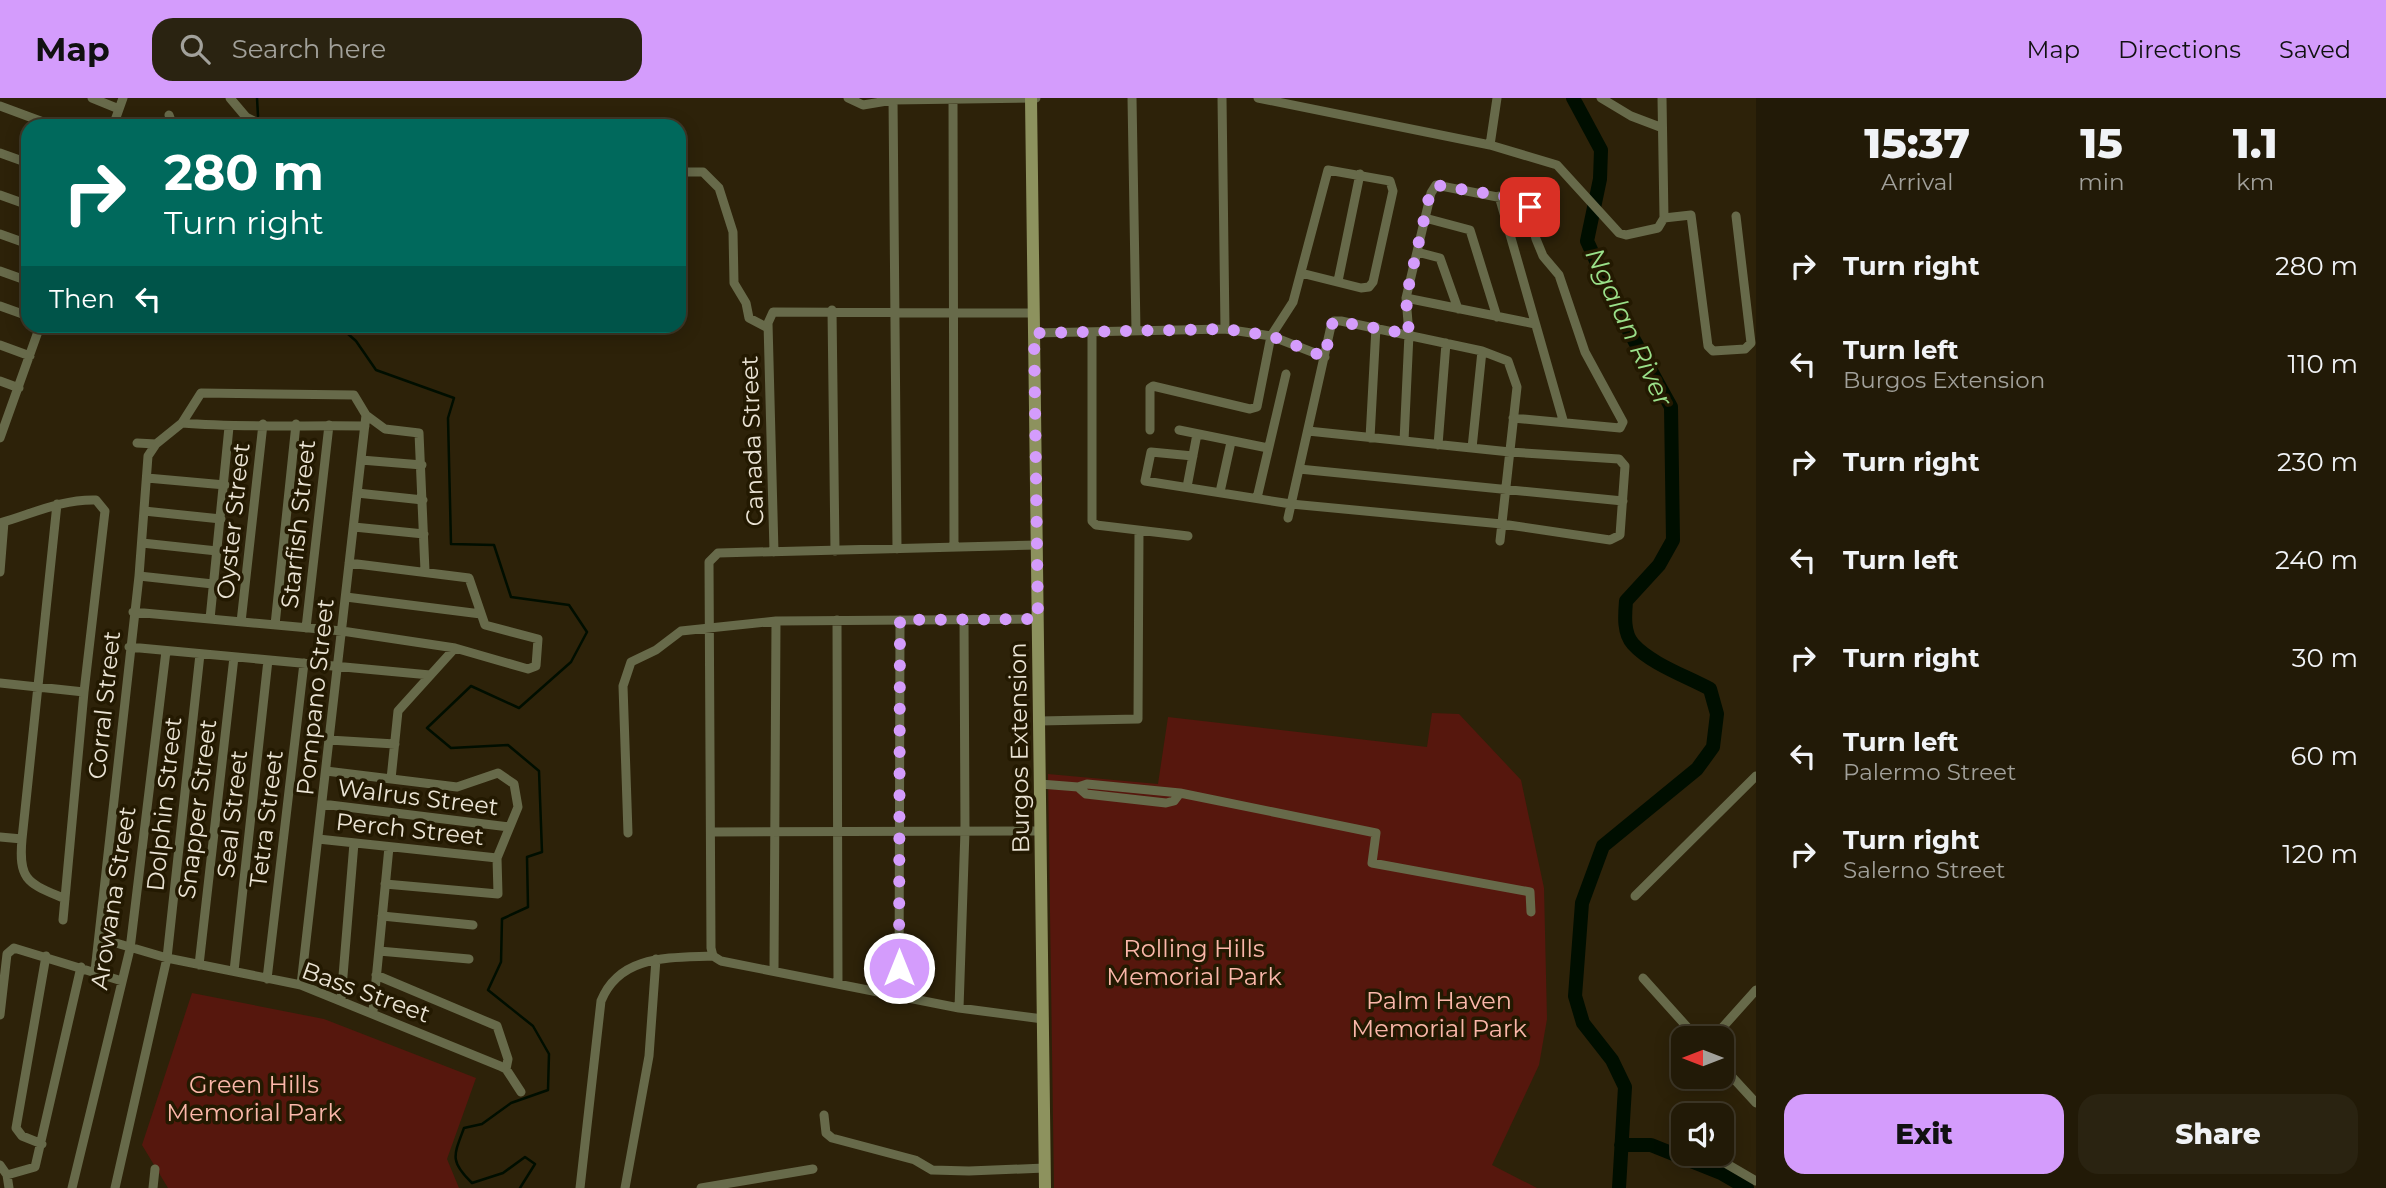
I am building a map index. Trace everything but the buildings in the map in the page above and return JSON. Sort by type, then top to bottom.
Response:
[{"type":"main road","name":"Burgos Extension","points":[[1033,98],[1045,1188]]},
{"type":"street","points":[[92,98],[119,109]]},
{"type":"street","points":[[115,119],[123,98]]},
{"type":"street","points":[[230,98],[250,119]]},
{"type":"street","points":[[848,98],[863,105],[893,99],[1033,98]]},
{"type":"street","points":[[1132,98],[1136,331]]},
{"type":"street","points":[[1222,98],[1225,329]]},
{"type":"street","points":[[1258,98],[1490,145],[1546,161],[1564,172],[1612,227],[1626,235],[1658,228],[1664,218],[1660,127],[1662,98]]},
{"type":"street","points":[[1490,145],[1497,98]]},
{"type":"street","points":[[1601,98],[1631,116],[1660,127]]},
{"type":"street","points":[[893,99],[897,549]]},
{"type":"street","points":[[953,100],[956,314],[954,547]]},
{"type":"street","points":[[0,106],[35,119]]},
{"type":"street","points":[[169,115],[170,119]]},
{"type":"street","points":[[0,153],[21,160]]},
{"type":"street","points":[[1150,430],[1150,388],[1153,386],[1250,409],[1257,407],[1271,336],[1293,302],[1328,170],[1390,181],[1393,191],[1373,282],[1361,288],[1301,273]]},
{"type":"street","points":[[686,172],[703,172],[719,188],[733,232],[734,284],[746,303],[749,318],[768,328],[768,317],[773,312],[832,310],[894,314],[1034,313]]},
{"type":"street","points":[[1338,281],[1360,174]]},
{"type":"street","points":[[1404,441],[1409,334],[1406,298],[1430,193],[1436,185],[1528,203],[1540,247],[1559,275],[1585,352],[1622,418],[1623,426],[1513,418]]},
{"type":"street","points":[[0,195],[21,202]]},
{"type":"street","points":[[1499,196],[1563,421]]},
{"type":"street","points":[[1664,218],[1692,215],[1709,346],[1713,351],[1719,352],[1749,348],[1751,343],[1736,215]]},
{"type":"street","points":[[1425,218],[1470,230],[1497,317]]},
{"type":"street","points":[[0,234],[21,242]]},
{"type":"street","points":[[1417,252],[1440,258],[1458,309]]},
{"type":"street","points":[[0,271],[21,278]]},
{"type":"street","points":[[1406,298],[1535,324]]},
{"type":"street","points":[[0,306],[21,314]]},
{"type":"street","points":[[832,310],[835,551]]},
{"type":"street","points":[[1288,518],[1334,321],[1409,334],[1482,351],[1508,361],[1517,387],[1500,541]]},
{"type":"street","points":[[1370,438],[1376,327]]},
{"type":"street","name":"Canada Street","points":[[768,328],[774,552]]},
{"type":"street","points":[[1034,333],[1225,329],[1271,336],[1325,357]]},
{"type":"street","points":[[1092,332],[1092,521],[1096,525],[1188,536]]},
{"type":"street","points":[[0,438],[38,333]]},
{"type":"street","points":[[1438,445],[1446,343]]},
{"type":"street","points":[[0,345],[30,356]]},
{"type":"street","points":[[1472,448],[1482,351]]},
{"type":"street","points":[[1257,498],[1286,374]]},
{"type":"street","points":[[0,381],[19,388]]},
{"type":"street","points":[[137,443],[156,444],[182,423],[201,393],[354,395],[366,415],[385,429],[419,433],[425,571]]},
{"type":"street","name":"Pompano Street","points":[[301,985],[366,415]]},
{"type":"street","points":[[182,423],[229,427],[263,424],[365,426]]},
{"type":"street","name":"Oyster Street","points":[[241,622],[263,424]]},
{"type":"street","points":[[275,625],[296,424]]},
{"type":"street","name":"Starfish Street","points":[[306,628],[329,425]]},
{"type":"street","points":[[209,619],[229,427]]},
{"type":"street","points":[[1179,430],[1268,448]]},
{"type":"street","points":[[1193,456],[1155,451],[1148,454],[1145,481],[1291,504],[1502,524],[1615,539],[1620,534],[1624,461],[1308,431]]},
{"type":"street","points":[[1187,486],[1197,435]]},
{"type":"street","points":[[1220,492],[1231,442]]},
{"type":"street","name":"Corral Street","points":[[95,971],[139,576],[148,456],[156,444]]},
{"type":"street","points":[[361,460],[422,465]]},
{"type":"street","points":[[1300,469],[1623,501]]},
{"type":"street","points":[[147,478],[225,485]]},
{"type":"street","points":[[357,493],[423,500]]},
{"type":"street","points":[[0,572],[2,522],[57,504],[96,500],[105,511],[84,691],[63,920]]},
{"type":"street","points":[[57,504],[20,865],[23,874],[40,888],[65,899]]},
{"type":"street","points":[[144,511],[221,519]]},
{"type":"street","points":[[354,527],[424,534]]},
{"type":"street","points":[[1039,722],[1138,719],[1139,531]]},
{"type":"street","points":[[142,543],[217,551]]},
{"type":"street","points":[[713,956],[709,562],[713,556],[718,552],[1037,545]]},
{"type":"street","points":[[133,611],[342,631],[455,648],[528,669],[536,666],[539,642],[536,637],[487,626],[469,578],[349,563]]},
{"type":"street","points":[[139,576],[213,584]]},
{"type":"street","points":[[345,597],[481,614]]},
{"type":"street","points":[[959,1008],[965,831],[964,619]]},
{"type":"street","points":[[628,832],[623,686],[626,671],[631,662],[656,650],[681,631],[776,621],[1038,619]]},
{"type":"street","points":[[899,995],[900,620]]},
{"type":"street","points":[[774,971],[776,621]]},
{"type":"street","points":[[837,621],[838,984]]},
{"type":"street","points":[[130,647],[430,675]]},
{"type":"street","points":[[391,779],[398,711],[455,648]]},
{"type":"street","name":"Arowana Street","points":[[72,1188],[130,949],[166,651]]},
{"type":"street","name":"Dolphin Street","points":[[115,1188],[167,958],[200,654]]},
{"type":"street","name":"Snapper Street","points":[[199,965],[234,657]]},
{"type":"street","name":"Seal Street","points":[[234,971],[268,660]]},
{"type":"street","name":"Tetra Street","points":[[267,979],[304,663]]},
{"type":"street","points":[[0,683],[84,691]]},
{"type":"street","points":[[329,740],[395,744]]},
{"type":"street","points":[[326,771],[457,787],[498,773],[514,784],[517,807],[497,858],[500,891],[495,895],[385,884]]},
{"type":"street","points":[[1635,896],[1756,776]]},
{"type":"street","points":[[1040,784],[1077,787],[1087,784],[1180,793],[1376,833],[1372,863],[1530,892],[1531,912]]},
{"type":"street","name":"Walrus Street","points":[[322,804],[509,827]]},
{"type":"street","points":[[713,832],[1041,831]]},
{"type":"street","points":[[0,837],[22,839]]},
{"type":"street","name":"Perch Street","points":[[318,839],[497,858]]},
{"type":"street","points":[[341,1000],[354,843]]},
{"type":"street","points":[[373,1012],[389,847]]},
{"type":"street","points":[[382,916],[473,925]]},
{"type":"street","name":"Bass Street","points":[[99,938],[167,958],[301,985],[373,1012],[506,1069]]},
{"type":"street","points":[[0,1015],[7,954],[14,948],[122,981]]},
{"type":"street","points":[[379,951],[469,959]]},
{"type":"street","points":[[42,1144],[22,1136],[16,1128],[46,956]]},
{"type":"street","points":[[580,1188],[601,1001],[607,988],[638,962],[713,956],[721,961],[959,1008],[1043,1019]]},
{"type":"street","points":[[625,1188],[649,1056],[656,959]]},
{"type":"street","points":[[7,1175],[35,1167],[81,967]]},
{"type":"street","points":[[376,975],[497,1026],[508,1059],[506,1069],[521,1092]]},
{"type":"street","points":[[1643,978],[1686,1026]]},
{"type":"street","points":[[1724,1026],[1756,990]]},
{"type":"street","points":[[1734,1079],[1756,1104]]},
{"type":"street","points":[[824,1115],[826,1133],[832,1138],[915,1160],[932,1170],[1045,1168]]},
{"type":"street","points":[[0,1165],[7,1175],[9,1188]]},
{"type":"street","points":[[1730,1166],[1756,1181]]},
{"type":"street","points":[[155,1169],[156,1187]]},
{"type":"street","points":[[701,1188],[813,1169]]},
{"type":"green space","points":[[1432,713],[1459,714],[1521,780],[1544,888],[1547,1019],[1539,1065],[1492,1165],[1537,1188],[1054,1188],[1048,774],[1158,784],[1168,717],[1427,747]]},
{"type":"green space","name":"Green Hills Memorial Park","points":[[192,993],[324,1019],[476,1078],[447,1159],[459,1188],[168,1188],[142,1145]]},
{"type":"waterway","points":[[257,98],[258,116]]},
{"type":"waterway","name":"Ngalan River","points":[[1573,98],[1601,150],[1600,179],[1587,241],[1623,320],[1671,407],[1673,540],[1659,565],[1626,601],[1626,629],[1633,644],[1649,658],[1710,689],[1717,714],[1713,747],[1697,769],[1603,846],[1582,903],[1575,996],[1583,1023],[1612,1060],[1625,1087],[1619,1188]]},
{"type":"waterway","points":[[347,333],[356,341],[376,370],[454,398],[448,418],[451,544],[494,545],[511,597],[569,605],[587,632],[571,662],[519,708],[471,686],[427,728],[451,748],[508,745],[539,771],[542,852],[527,857],[528,907],[502,919],[501,962],[488,990],[533,1026],[549,1054],[548,1090],[511,1103],[482,1124],[464,1128],[456,1151],[457,1163],[472,1183],[503,1173],[525,1157],[535,1164],[520,1188]]},
{"type":"waterway","points":[[1621,1145],[1651,1145],[1721,1173],[1747,1188]]},
{"type":"route","points":[[899,968],[900,620],[1038,619],[1034,333],[1225,329],[1271,336],[1325,357],[1334,321],[1409,334],[1406,298],[1430,193],[1436,185],[1520,199],[1530,207]]},
{"type":"park label","name":"Rolling Hills Memorial Park","points":[[1194,962]]},
{"type":"park label","name":"Palm Haven Memorial Park","points":[[1439,1014]]}]
